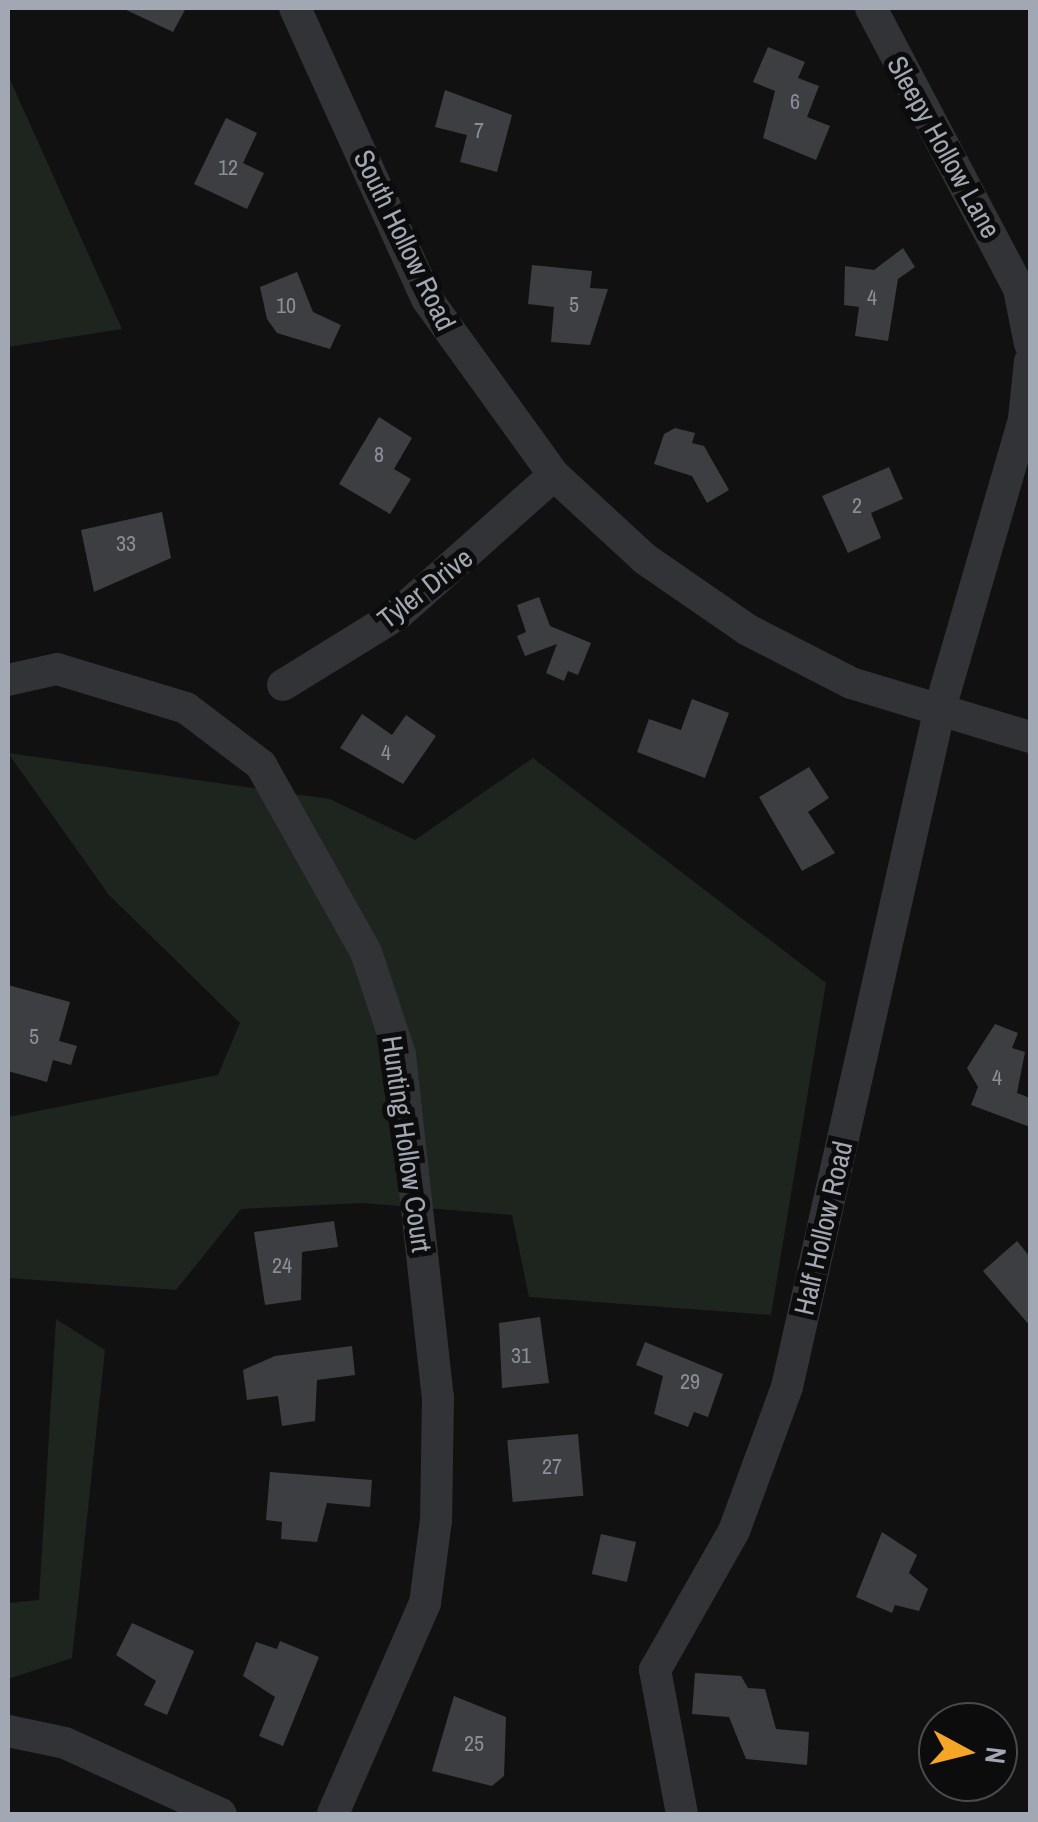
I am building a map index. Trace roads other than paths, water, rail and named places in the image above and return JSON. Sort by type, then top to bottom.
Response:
[{"type":"street","name":"South Hollow Road","points":[[296,8],[428,299],[554,474],[645,560],[748,630],[851,683],[939,712]]},
{"type":"street","name":"Sleepy Hollow Lane","points":[[870,8],[1019,289],[1030,344]]},
{"type":"street","points":[[1030,361],[1024,419],[939,712],[1030,736]]},
{"type":"street","name":"Tyler Drive","points":[[283,685],[398,614],[554,474]]},
{"type":"street","name":"Hunting Hollow Court","points":[[8,680],[57,669],[186,708],[260,764],[366,952],[400,1055],[438,1397],[436,1520],[425,1602],[333,1814]]},
{"type":"street","name":"Half Hollow Road","points":[[682,1814],[655,1670],[734,1530],[787,1388],[939,712]]},
{"type":"street","points":[[8,1730],[64,1743],[221,1814]]}]
